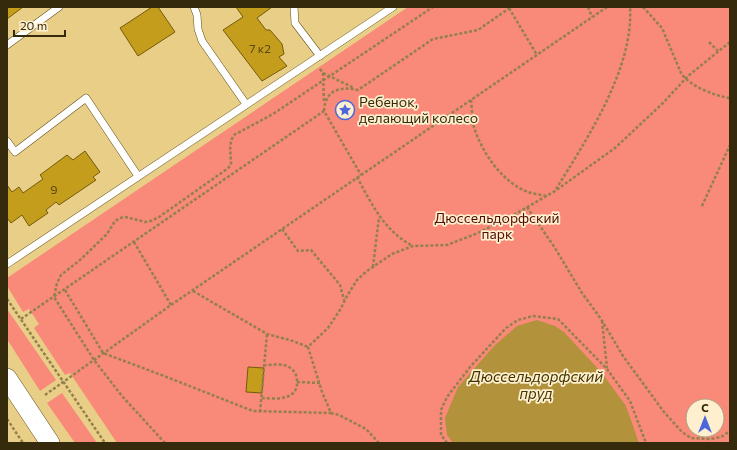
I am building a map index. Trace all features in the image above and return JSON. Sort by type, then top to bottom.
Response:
[{"type":"street","points":[[7,378],[50,443]]},
{"type":"lane","points":[[7,45],[59,7]]},
{"type":"lane","points":[[194,7],[202,42],[246,104]]},
{"type":"lane","points":[[294,7],[295,23],[317,58]]},
{"type":"lane","points":[[7,264],[393,7]]},
{"type":"lane","points":[[7,141],[16,152],[86,98],[138,176]]},
{"type":"path","points":[[165,443],[122,396],[94,360],[54,297],[57,283],[61,274],[80,260],[107,234],[115,221],[126,217],[145,222],[151,221],[159,217],[231,165],[229,145],[234,135],[273,114],[433,7]]},
{"type":"path","points":[[588,7],[592,17]]},
{"type":"path","points":[[45,396],[171,305],[607,7]]},
{"type":"path","points":[[555,191],[599,115],[616,78],[624,54],[630,23],[630,7]]},
{"type":"path","points":[[643,7],[662,28],[685,79],[711,93],[729,99]]},
{"type":"path","points":[[361,175],[324,111],[324,104],[330,94],[344,87],[358,90],[433,39],[478,30],[510,8],[537,54]]},
{"type":"path","points":[[709,42],[718,51]]},
{"type":"path","points":[[308,347],[328,328],[357,280],[373,267],[392,254],[413,246],[447,245],[478,234],[555,191],[615,148],[663,103],[685,79],[730,42]]},
{"type":"path","points":[[317,58],[324,73],[324,111]]},
{"type":"path","points":[[324,73],[358,90]]},
{"type":"path","points":[[471,100],[474,126],[479,141],[489,159],[499,171],[514,184],[528,192],[547,196]]},
{"type":"path","points":[[21,319],[324,111]]},
{"type":"path","points":[[702,206],[730,145]]},
{"type":"path","points":[[357,177],[379,217],[404,242],[413,246]]},
{"type":"path","points":[[527,207],[624,356],[664,412],[682,432],[691,438],[710,438],[721,437],[730,431]]},
{"type":"path","points":[[373,267],[379,217]]},
{"type":"path","points":[[282,229],[298,251],[310,250],[316,256],[340,285],[344,302]]},
{"type":"path","points":[[134,242],[171,305]]},
{"type":"path","points":[[65,290],[103,353],[253,411],[331,413],[339,415],[366,429],[380,443]]},
{"type":"path","points":[[193,291],[267,334],[308,347],[331,413]]},
{"type":"path","points":[[7,299],[105,443]]},
{"type":"path","points":[[447,443],[441,435],[441,410],[447,397],[470,367],[506,328],[518,320],[533,316],[558,319],[607,369],[630,401],[646,443]]},
{"type":"path","points":[[601,319],[607,369]]},
{"type":"path","points":[[260,412],[267,334]]},
{"type":"path","points":[[262,398],[285,398],[294,392],[297,382],[296,377],[289,367],[282,365],[265,365]]},
{"type":"path","points":[[297,382],[320,383]]},
{"type":"path","points":[[7,419],[24,443]]},
{"type":"green space","name":"Дюссельдорфский парк","points":[[408,7],[730,7],[730,443],[117,443],[70,373],[65,375],[34,328],[39,324],[29,309],[23,312],[7,286],[7,278]]},
{"type":"green space","points":[[7,309],[56,380],[40,391],[7,339]]},
{"type":"green space","points":[[62,393],[97,443],[75,443],[47,403]]},
{"type":"water","name":"Дюссельдорфский пруд","points":[[537,320],[555,326],[564,332],[602,373],[626,406],[639,443],[453,443],[447,435],[445,418],[458,387],[495,345],[517,326]]},
{"type":"building","points":[[7,7],[23,7],[7,19]]},
{"type":"building","points":[[152,7],[158,7],[175,32],[138,56],[120,28]]},
{"type":"building","points":[[236,7],[272,7],[257,18],[266,30],[270,30],[282,44],[284,54],[279,57],[287,66],[262,81],[223,30],[243,17]]},
{"type":"building","points":[[85,151],[100,172],[93,177],[96,180],[59,205],[56,202],[46,210],[48,213],[29,226],[22,215],[11,223],[7,218],[7,185],[12,192],[19,187],[23,193],[43,179],[40,175],[67,155],[73,160]]},
{"type":"building","points":[[248,367],[264,368],[262,393],[246,392]]},
{"type":"place","name":"Ребенок, делающий колесо","points":[[345,110]]}]
